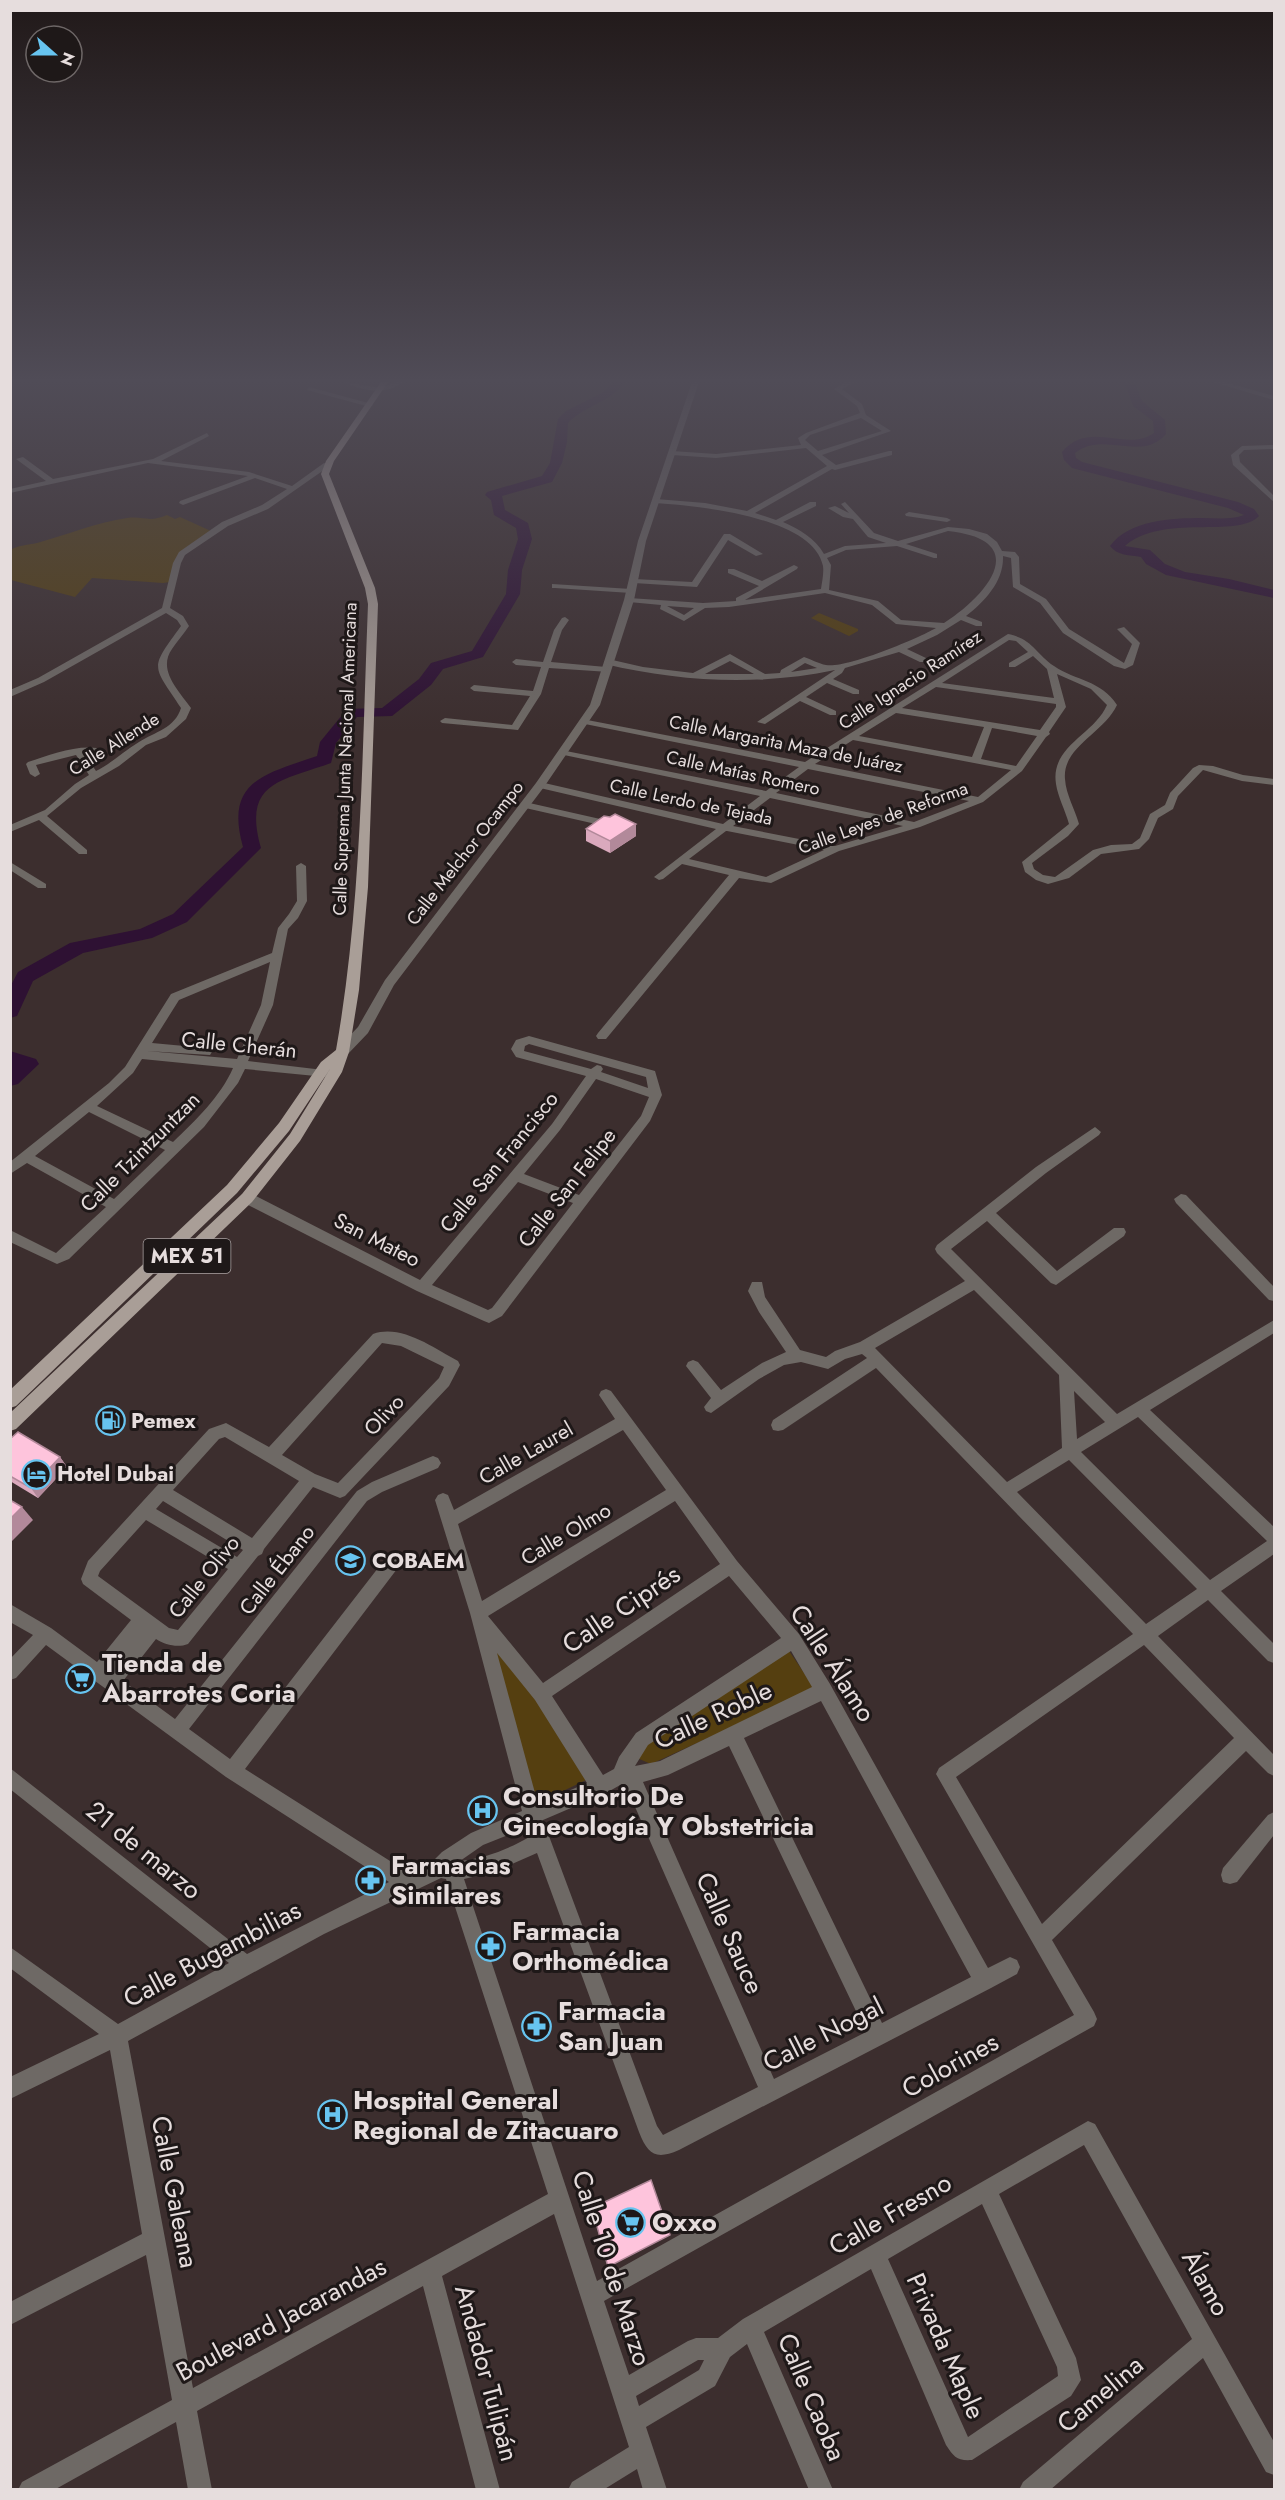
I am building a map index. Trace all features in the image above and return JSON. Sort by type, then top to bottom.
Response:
[{"type":"main road","name":"Calle Suprema Junta Nacional Americana","points":[[10,1424],[247,1198],[278,1164],[302,1131],[334,1065],[353,990],[362,887],[373,604],[370,588],[333,499]]},
{"type":"main road","name":"Calle Suprema Junta Nacional Americana","points":[[10,1401],[232,1189],[334,1065]]},
{"type":"street","points":[[183,503],[195,499]]},
{"type":"street","points":[[10,694],[41,680],[166,609],[175,571],[182,554],[225,524],[265,507],[277,499]]},
{"type":"street","points":[[733,518],[772,499]]},
{"type":"street","points":[[656,501],[747,512],[778,522],[808,538],[849,548],[871,535]]},
{"type":"street","name":"Calle Melchor Ocampo","points":[[334,1065],[363,1030],[388,983],[540,786],[595,705],[630,596],[642,541],[656,501]]},
{"type":"street","points":[[778,522],[813,504]]},
{"type":"street","points":[[845,504],[871,535],[934,556]]},
{"type":"street","points":[[832,508],[855,517]]},
{"type":"street","points":[[909,514],[946,520],[928,524],[935,532]]},
{"type":"street","points":[[516,662],[607,666],[691,677],[778,675],[842,665],[947,624],[973,606],[1000,569],[1000,553],[993,542],[978,533],[957,529],[935,532],[898,544],[849,548],[819,556]]},
{"type":"street","points":[[634,581],[694,585],[727,536],[746,544],[748,549],[756,553]]},
{"type":"street","points":[[808,538],[828,569],[825,591]]},
{"type":"street","points":[[1000,553],[1012,554],[1015,557],[1016,585],[1043,601],[1066,631],[1117,664],[1125,666],[1130,663],[1136,643],[1121,628]]},
{"type":"street","points":[[763,584],[794,567]]},
{"type":"street","points":[[731,570],[763,584]]},
{"type":"street","points":[[729,605],[763,588],[765,586],[763,584]]},
{"type":"street","points":[[555,585],[630,596],[657,604],[684,618],[703,606],[729,605],[825,591],[875,603],[899,622],[930,626],[947,624]]},
{"type":"street","points":[[973,606],[986,611]]},
{"type":"street","name":"Calle Allende","points":[[10,829],[41,816],[57,806],[64,797],[94,775],[116,764],[144,743],[163,735],[183,717],[186,708],[163,675],[160,666],[167,649],[178,638],[184,626],[180,618],[166,609]]},
{"type":"street","points":[[960,616],[979,624]]},
{"type":"street","points":[[445,721],[515,728],[536,694],[558,630],[565,620]]},
{"type":"street","points":[[899,622],[899,641]]},
{"type":"street","name":"Calle Ignacio Ramírez","points":[[659,877],[727,828],[807,765],[1008,637],[1014,637],[1033,652]]},
{"type":"street","points":[[899,641],[922,660]]},
{"type":"street","points":[[1012,665],[1033,652],[1051,668],[1099,690],[1109,697],[1112,705],[1109,715],[1078,741],[1066,756],[1060,772],[1061,782],[1074,824],[1069,830],[1037,850],[1027,862],[1029,870],[1040,879],[1047,881],[1071,873],[1097,852],[1135,847],[1140,844],[1154,816],[1168,807],[1173,795],[1196,770],[1202,767],[1242,778],[1275,782]]},
{"type":"street","points":[[691,677],[730,657],[763,676]]},
{"type":"street","points":[[762,722],[839,671],[842,665]]},
{"type":"street","points":[[933,684],[1060,702],[1051,668]]},
{"type":"street","points":[[826,679],[856,692]]},
{"type":"street","points":[[474,688],[536,694]]},
{"type":"street","points":[[799,697],[833,713]]},
{"type":"street","name":"Calle Leyes de Reforma","points":[[735,875],[766,881],[835,849],[916,825],[980,800],[1019,768],[1045,734],[1061,707],[1060,702]]},
{"type":"street","points":[[896,710],[1045,734]]},
{"type":"street","name":"Calle Margarita Maza de Juárez","points":[[585,721],[980,800]]},
{"type":"street","points":[[976,760],[989,726]]},
{"type":"street","points":[[851,737],[1019,768]]},
{"type":"street","points":[[33,769],[78,751],[94,750]]},
{"type":"street","points":[[78,751],[94,775]]},
{"type":"street","name":"Calle Matías Romero","points":[[564,752],[766,796],[916,825]]},
{"type":"street","name":"Calle Lerdo de Tejada","points":[[540,786],[727,828],[835,849]]},
{"type":"street","points":[[525,805],[609,824]]},
{"type":"street","points":[[41,816],[83,852]]},
{"type":"street","points":[[602,1036],[735,875],[682,861]]},
{"type":"street","points":[[10,865],[42,886]]},
{"type":"street","name":"Calle Tzintzuntzan","points":[[10,1235],[57,1259],[64,1255],[175,1149],[219,1101],[243,1060],[267,1005],[283,928],[294,916],[302,901],[301,866]]},
{"type":"street","points":[[10,1169],[113,1086],[143,1051],[175,997],[277,955]]},
{"type":"street","points":[[529,1040],[651,1074],[656,1095],[594,1074],[518,1053],[517,1049],[520,1043],[529,1040]]},
{"type":"street","name":"Calle Cherán","points":[[143,1051],[334,1065]]},
{"type":"street","name":"Calle San Francisco","points":[[422,1287],[556,1127],[603,1059]]},
{"type":"street","name":"Calle San Felipe","points":[[489,1317],[497,1312],[646,1118],[656,1095]]},
{"type":"street","points":[[87,1106],[175,1149]]},
{"type":"street","points":[[1095,1132],[986,1212],[942,1249],[1116,1423]]},
{"type":"street","points":[[25,1156],[116,1206]]},
{"type":"street","points":[[514,1175],[582,1201]]},
{"type":"street","name":"San Mateo","points":[[247,1198],[422,1287],[489,1317]]},
{"type":"street","points":[[1181,1199],[1275,1296]]},
{"type":"street","points":[[986,1212],[1056,1279],[1119,1232]]},
{"type":"street","points":[[693,1366],[715,1403],[752,1376],[782,1360],[796,1356],[828,1363],[840,1355],[865,1347],[975,1282]]},
{"type":"street","points":[[757,1286],[755,1291],[766,1312],[787,1339],[796,1356]]},
{"type":"street","points":[[1005,1491],[1275,1326]]},
{"type":"street","name":"Olivo","points":[[272,1455],[378,1338],[386,1334],[399,1338],[453,1365],[444,1382],[340,1491],[310,1479]]},
{"type":"street","points":[[865,1347],[1275,1767]]},
{"type":"street","points":[[778,1425],[877,1359]]},
{"type":"street","points":[[1066,1372],[1070,1451],[1208,1591],[1275,1655]]},
{"type":"street","name":"Calle Álamo","points":[[606,1395],[731,1566],[793,1640],[824,1690],[984,1981]]},
{"type":"street","points":[[1139,1409],[1269,1523],[1275,1537]]},
{"type":"street","name":"Calle Laurel","points":[[448,1521],[625,1421]]},
{"type":"street","points":[[239,1567],[145,1511],[214,1434],[226,1430],[310,1479]]},
{"type":"street","name":"Calle Ébano","points":[[176,1732],[362,1496],[377,1487],[433,1463]]},
{"type":"street","name":"Calle Olivo","points":[[145,1511],[94,1566],[89,1579],[166,1636],[182,1638],[310,1479]]},
{"type":"street","points":[[162,1492],[256,1548]]},
{"type":"street","name":"Calle Olmo","points":[[479,1615],[676,1492]]},
{"type":"street","points":[[443,1500],[479,1615],[533,1817],[542,1841],[485,1865],[447,1866]]},
{"type":"street","points":[[1145,1635],[1275,1545]]},
{"type":"street","points":[[232,1771],[391,1564]]},
{"type":"street","name":"Calle Ciprés","points":[[540,1694],[731,1566]]},
{"type":"street","points":[[10,1612],[45,1634],[232,1771],[406,1883]]},
{"type":"street","points":[[479,1615],[540,1694],[600,1787]]},
{"type":"street","points":[[104,1678],[148,1624]]},
{"type":"street","points":[[10,1672],[45,1634]]},
{"type":"street","name":"Colorines","points":[[592,2296],[1087,2019],[945,1774],[1145,1635]]},
{"type":"street","name":"Calle Roble","points":[[447,1866],[477,1839],[600,1787],[625,1771],[642,1739],[793,1640]]},
{"type":"street","name":"Calle Roble","points":[[625,1771],[662,1769],[824,1690]]},
{"type":"street","points":[[733,1735],[878,2036]]},
{"type":"street","points":[[1040,1939],[1246,1739]]},
{"type":"street","name":"Calle Sauce","points":[[625,1771],[770,2092]]},
{"type":"street","name":"21 de marzo","points":[[10,1777],[245,1964]]},
{"type":"street","points":[[1230,1875],[1275,1821]]},
{"type":"street","name":"Calle Nogal","points":[[542,1841],[649,2132],[659,2146],[672,2143],[1010,1967]]},
{"type":"street","name":"Calle Bugambilias","points":[[10,2089],[30,2076],[117,2036],[245,1964],[406,1883],[447,1866]]},
{"type":"street","name":"Calle 10 de Marzo","points":[[447,1866],[560,2199],[655,2490]]},
{"type":"street","points":[[10,1956],[117,2036]]},
{"type":"street","name":"Calle Galeana","points":[[117,2036],[201,2490]]},
{"type":"street","name":"Calle Fresno","points":[[633,2422],[707,2378],[722,2349],[751,2327],[1088,2131]]},
{"type":"street","name":"Álamo","points":[[1088,2131],[1275,2464]]},
{"type":"street","name":"Privada Maple","points":[[874,2254],[954,2437],[962,2449],[972,2448],[1063,2388],[1070,2380],[1068,2366],[987,2191]]},
{"type":"street","name":"Boulevard Jacarandas","points":[[30,2490],[560,2199]]},
{"type":"street","points":[[10,2314],[155,2239]]},
{"type":"street","name":"Andador Tulipán","points":[[430,2271],[488,2490]]},
{"type":"street","name":"Calle Caoba","points":[[751,2327],[820,2490]]},
{"type":"street","name":"Camelina","points":[[1031,2490],[1206,2341]]},
{"type":"street","points":[[623,2391],[696,2349],[722,2349]]},
{"type":"street","points":[[580,2490],[642,2452]]},
{"type":"shaded area","points":[[167,515],[175,519],[180,517],[211,531],[188,546],[170,582],[92,578],[75,597],[11,580],[10,550],[14,548],[116,520],[155,519]]},
{"type":"shaded area","points":[[819,613],[858,629],[858,631],[849,636],[811,618]]},
{"type":"shaded area","points":[[486,1632],[543,1702],[586,1780],[534,1805]]},
{"type":"shaded area","points":[[787,1648],[815,1689],[651,1764],[637,1758],[647,1742]]},
{"type":"building","points":[[615,814],[636,824],[610,841],[586,829],[604,816],[610,817]]},
{"type":"building","name":"Hotel Dubai","points":[[18,1432],[60,1457],[31,1488],[10,1476],[10,1439]]},
{"type":"building","points":[[10,1500],[22,1507],[10,1519]]},
{"type":"building","name":"Oxxo","points":[[651,2180],[670,2235],[608,2267],[592,2208]]},
{"type":"waterway","points":[[10,1011],[25,977],[77,948],[145,934],[180,918],[252,848],[247,816],[250,800],[259,786],[280,775],[325,759],[328,742],[353,712],[386,713],[425,682],[437,666],[478,654],[485,638],[513,594],[515,570],[525,539],[523,526],[499,512],[497,499]]},
{"type":"waterway","points":[[1208,499],[1233,505],[1249,512],[1252,516],[1232,522],[1181,522],[1158,526],[1128,537],[1117,546],[1121,550],[1145,553],[1160,567],[1182,576],[1235,584],[1274,594]]},
{"type":"waterway","points":[[10,1058],[28,1064],[10,1079]]},
{"type":"place","name":"Pemex","points":[[110,1421]]},
{"type":"place","name":"Hotel Dubai","points":[[36,1474]]},
{"type":"place","name":"COBAEM","points":[[351,1561]]},
{"type":"place","name":"Tienda de Abarrotes Coria","points":[[81,1678]]},
{"type":"place","name":"Consultorio De Ginecología Y Obstetricia","points":[[482,1811]]},
{"type":"place","name":"Farmacias Similares","points":[[370,1880]]},
{"type":"place","name":"Farmacia Orthomédica","points":[[491,1946]]},
{"type":"place","name":"Farmacia San Juan","points":[[537,2026]]},
{"type":"place","name":"Hospital General Regional de Zitacuaro","points":[[332,2115]]},
{"type":"place","name":"Oxxo","points":[[631,2222]]}]
